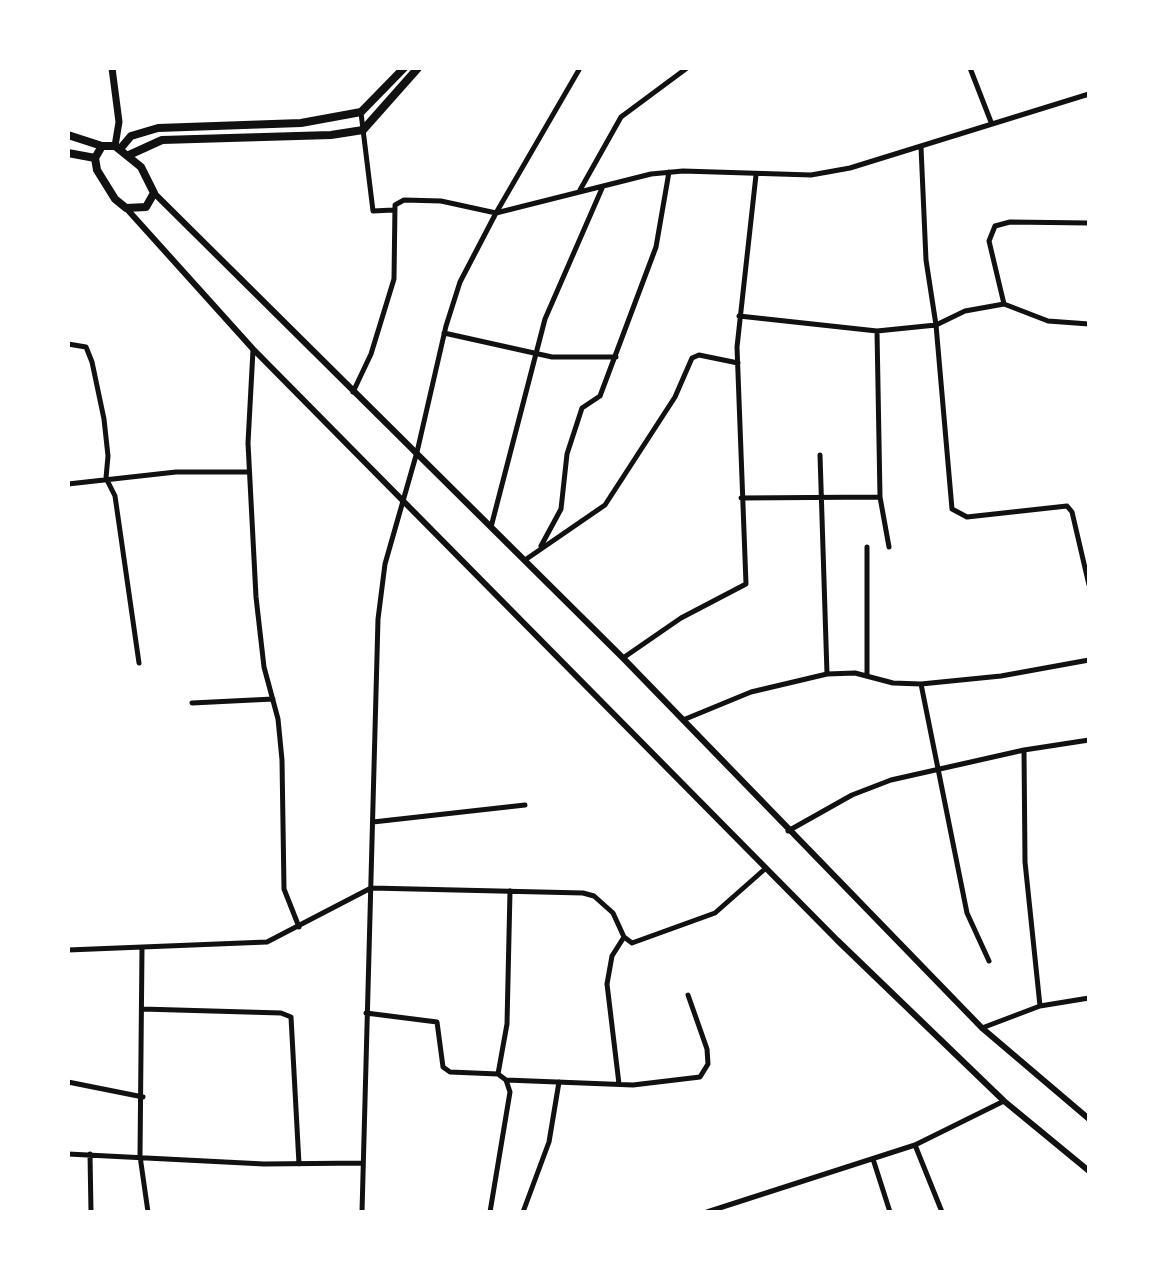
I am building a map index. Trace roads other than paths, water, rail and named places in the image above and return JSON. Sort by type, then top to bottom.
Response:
[{"type":"highway","points":[[118,147],[131,136],[158,128],[301,123],[361,112],[404,68]]},
{"type":"highway","points":[[129,155],[162,140],[331,135],[363,130],[418,68]]},
{"type":"highway","points":[[68,135],[102,146],[118,147],[129,155],[147,175],[154,193],[146,207],[126,208],[104,184],[95,158],[102,146]]},
{"type":"highway","points":[[68,153],[95,158]]},
{"type":"main road","points":[[112,68],[119,122],[118,147]]},
{"type":"street","points":[[362,1212],[378,619],[385,564],[460,282],[580,68]]},
{"type":"street","points":[[580,191],[621,117],[687,68]]},
{"type":"street","points":[[970,68],[991,122]]},
{"type":"street","points":[[361,112],[373,211],[393,210],[404,200],[441,201],[496,213],[603,185],[669,172],[756,175],[824,173],[921,147],[991,122],[1089,94]]},
{"type":"street","points":[[921,147],[926,260],[936,325],[952,509],[967,517],[1067,506],[1072,512],[1089,585]]},
{"type":"street","points":[[541,546],[561,509],[567,454],[582,408],[588,402],[598,400],[656,247],[669,172]]},
{"type":"street","points":[[623,658],[681,618],[746,584],[741,498],[738,316],[756,175]]},
{"type":"street","points":[[491,527],[545,319],[603,185]]},
{"type":"street","points":[[154,193],[623,658],[982,1028],[1089,1119]]},
{"type":"street","points":[[126,208],[253,349],[766,868],[1004,1101],[1089,1171]]},
{"type":"street","points":[[353,392],[371,354],[394,279],[393,210]]},
{"type":"street","points":[[1004,304],[989,241],[995,226],[1010,222],[1089,223]]},
{"type":"street","points":[[738,316],[877,331],[936,325],[965,311],[1004,304],[1048,321],[1089,324]]},
{"type":"street","points":[[877,331],[880,497],[889,547]]},
{"type":"street","points":[[444,333],[537,354],[616,357]]},
{"type":"street","points":[[68,344],[86,347],[92,362],[106,432],[106,478],[115,496],[139,663]]},
{"type":"street","points":[[253,349],[248,472],[259,632],[282,760],[284,889],[299,927]]},
{"type":"street","points":[[525,560],[541,546],[605,505],[675,397],[692,358],[699,355],[738,363]]},
{"type":"street","points":[[820,455],[827,674]]},
{"type":"street","points":[[68,484],[176,472],[248,472]]},
{"type":"street","points":[[741,498],[880,497]]},
{"type":"street","points":[[867,547],[867,676]]},
{"type":"street","points":[[682,721],[751,692],[827,674],[921,684],[1001,676],[1089,660]]},
{"type":"street","points":[[921,684],[967,913],[989,961]]},
{"type":"street","points":[[192,703],[273,699]]},
{"type":"street","points":[[788,831],[869,787],[1024,750],[1089,740]]},
{"type":"street","points":[[1024,750],[1025,862],[1040,1006]]},
{"type":"street","points":[[373,822],[525,805]]},
{"type":"street","points":[[68,950],[267,942],[371,888],[594,896],[613,913],[627,942],[638,942],[705,917],[766,868]]},
{"type":"street","points":[[498,1074],[507,1024],[510,891]]},
{"type":"street","points":[[619,1084],[607,984],[612,956],[624,937]]},
{"type":"street","points":[[142,948],[143,1097],[140,1156],[148,1212]]},
{"type":"street","points":[[506,1080],[619,1084],[676,1082],[706,1072],[707,1049],[688,995]]},
{"type":"street","points":[[982,1028],[1040,1006],[1089,998]]},
{"type":"street","points":[[142,1009],[281,1013],[291,1017],[294,1025],[299,1164]]},
{"type":"street","points":[[366,1013],[437,1022],[443,1067],[450,1072],[498,1074],[506,1080],[510,1092],[490,1212]]},
{"type":"street","points":[[68,1082],[143,1097]]},
{"type":"street","points":[[523,1212],[549,1142],[559,1082]]},
{"type":"street","points":[[707,1212],[915,1145],[1004,1101]]},
{"type":"street","points":[[915,1145],[942,1212]]},
{"type":"street","points":[[68,1154],[299,1164],[363,1163]]},
{"type":"street","points":[[90,1154],[91,1212]]},
{"type":"street","points":[[873,1159],[890,1212]]}]
